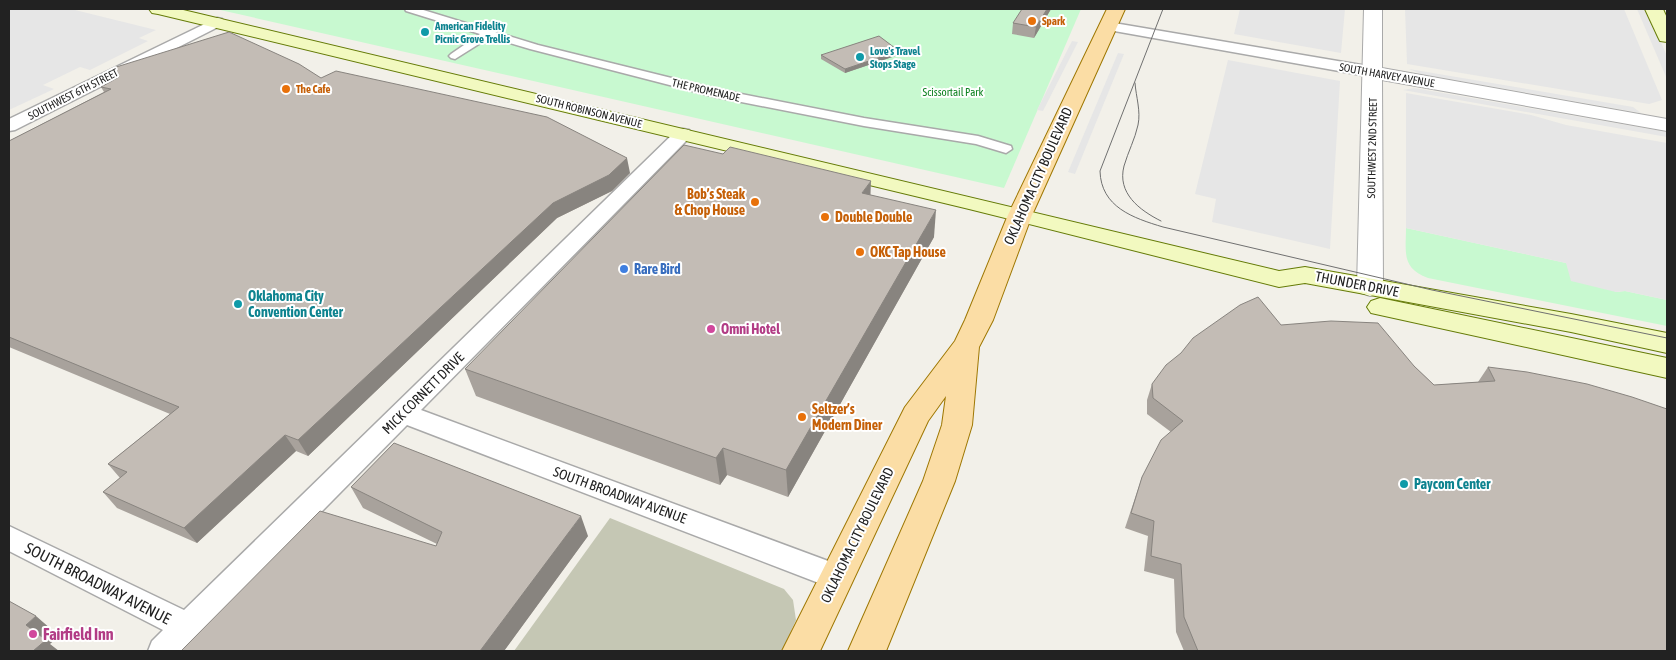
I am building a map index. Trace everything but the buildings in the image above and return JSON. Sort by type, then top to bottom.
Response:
[{"type":"main road","name":"SOUTH ROBINSON AVENUE","points":[[158,9],[1020,215]]},
{"type":"main road","points":[[1654,9],[1667,37]]},
{"type":"main road","name":"OKLAHOMA CITY BOULEVARD","points":[[801,651],[916,414],[966,346],[979,320],[1020,215],[1112,17]]},
{"type":"main road","name":"THUNDER DRIVE","points":[[1020,215],[1279,279],[1306,292],[1667,368]]},
{"type":"main road","name":"THUNDER DRIVE","points":[[1279,279],[1305,275],[1571,322],[1667,343]]},
{"type":"main road","name":"OKLAHOMA CITY BOULEVARD","points":[[867,651],[939,481],[956,425],[966,346]]},
{"type":"street","name":"THE PROMENADE","points":[[410,9],[534,46],[716,93],[864,122],[978,140],[1006,149]]},
{"type":"street","name":"SOUTHWEST 2ND STREET","points":[[1370,287],[1373,9]]},
{"type":"street","name":"SOUTH HARVEY AVENUE","points":[[1112,17],[1373,72],[1667,125]]},
{"type":"street","name":"SOUTHWEST 6TH STREET","points":[[9,126],[217,22]]},
{"type":"street","points":[[455,56],[490,33]]},
{"type":"street","name":"MICK CORNETT DRIVE","points":[[163,651],[683,134]]},
{"type":"street","name":"SOUTH BROADWAY AVENUE","points":[[402,413],[837,577]]},
{"type":"street","name":"SOUTH BROADWAY AVENUE","points":[[9,538],[187,628]]},
{"type":"shaded area","points":[[9,9],[71,9],[156,30],[139,38],[148,41],[90,70],[80,67],[43,85],[54,89],[9,110]]},
{"type":"shaded area","points":[[1240,9],[1345,9],[1341,53],[1234,34]]},
{"type":"shaded area","points":[[1405,9],[1624,9],[1662,100],[1649,104],[1407,64]]},
{"type":"shaded area","points":[[1637,9],[1646,9],[1667,56],[1667,79]]},
{"type":"shaded area","points":[[1072,41],[1078,42],[1043,111],[1037,110]]},
{"type":"shaded area","points":[[1118,53],[1124,54],[1075,174],[1068,172]]},
{"type":"shaded area","points":[[1228,60],[1340,81],[1330,249],[1212,222],[1216,199],[1195,194]]},
{"type":"shaded area","points":[[1409,69],[1633,107],[1641,113],[1421,74]]},
{"type":"shaded area","points":[[1414,88],[1667,132],[1667,137],[1403,90]]},
{"type":"shaded area","points":[[1406,93],[1531,115],[1566,125],[1667,143],[1667,300],[1625,291],[1616,292],[1571,281],[1566,263],[1406,228]]},
{"type":"shaded area","points":[[610,518],[784,589],[793,600],[796,620],[782,651],[514,651]]},
{"type":"green space","name":"Scissortail Park","points":[[216,9],[1081,9],[1004,188]]},
{"type":"green space","points":[[1406,228],[1566,263],[1616,292],[1625,291],[1667,300],[1667,326],[1428,278],[1419,274],[1409,264],[1406,252]]},
{"type":"tram line","points":[[1163,9],[1100,171],[1106,194],[1112,202],[1130,215],[1163,227],[1432,290],[1667,338]]},
{"type":"tram line","points":[[1135,83],[1139,120],[1124,166],[1124,184],[1132,200],[1145,212],[1161,221]]},
{"type":"place","name":"Spark","points":[[1032,21]]},
{"type":"place","name":"American Fidelity Picnic Grove Trellis","points":[[425,32]]},
{"type":"place","name":"Love's Travel Stops Stage","points":[[860,57]]},
{"type":"place","name":"The Cafe","points":[[286,89]]},
{"type":"place","name":"Bob’s Steak & Chop House","points":[[755,202]]},
{"type":"place","name":"Double Double","points":[[825,217]]},
{"type":"place","name":"OKC Tap House","points":[[860,252]]},
{"type":"place","name":"Rare Bird","points":[[624,269]]},
{"type":"place","name":"Oklahoma City Convention Center","points":[[238,304]]},
{"type":"place","name":"Omni Hotel","points":[[711,329]]},
{"type":"place","name":"Seltzer’s Modern Diner","points":[[802,417]]},
{"type":"place","name":"Paycom Center","points":[[1404,484]]},
{"type":"place","name":"Fairfield Inn","points":[[33,634]]}]
